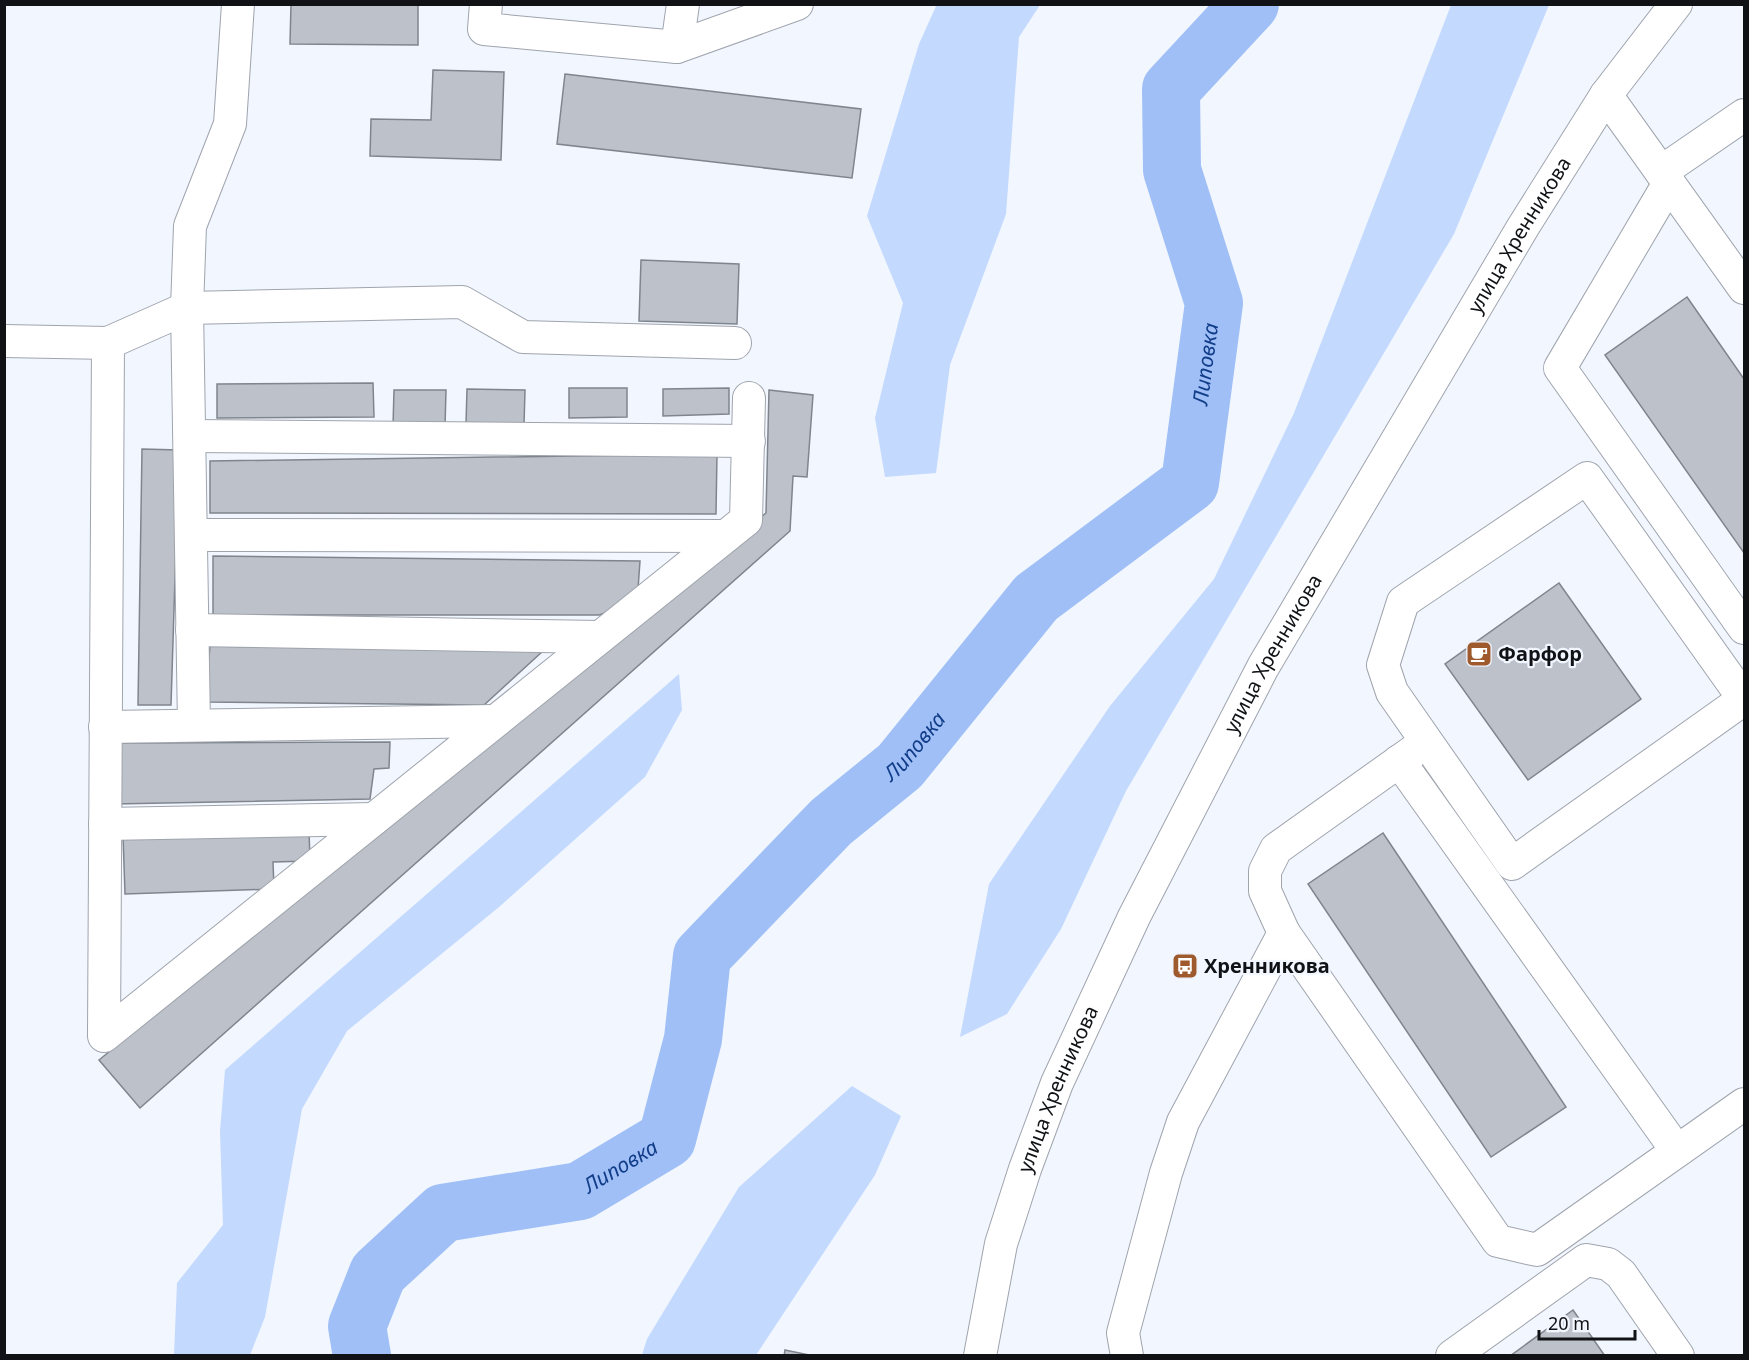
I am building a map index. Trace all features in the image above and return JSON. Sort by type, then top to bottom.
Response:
[{"type":"street","points":[[194,725],[187,308],[190,226],[230,124],[238,4]]},
{"type":"street","points":[[486,4],[484,29],[676,47],[797,4]]},
{"type":"street","points":[[676,47],[683,4]]},
{"type":"street","name":"улица Хренникова","points":[[980,1356],[1001,1244],[1024,1170],[1057,1083],[1134,917],[1263,667],[1517,237],[1606,95],[1676,4]]},
{"type":"street","points":[[1606,95],[1744,288]]},
{"type":"street","points":[[1744,115],[1665,177],[1560,368],[1744,628]]},
{"type":"street","points":[[4,341],[108,343],[187,308],[462,302],[523,337],[735,343]]},
{"type":"street","points":[[108,343],[104,1036],[746,520],[749,398]]},
{"type":"street","points":[[190,436],[748,441]]},
{"type":"street","points":[[1587,478],[1744,699],[1512,864],[1426,742],[1392,692],[1383,665],[1403,602],[1587,478]]},
{"type":"street","points":[[191,535],[726,536]]},
{"type":"street","points":[[192,630],[600,637]]},
{"type":"street","points":[[105,727],[494,721]]},
{"type":"street","points":[[1426,742],[1276,849],[1265,871],[1265,891],[1284,933],[1498,1241],[1537,1250],[1744,1104]]},
{"type":"street","points":[[1400,761],[1677,1151]]},
{"type":"street","points":[[105,824],[374,819]]},
{"type":"street","points":[[1127,1356],[1123,1333],[1166,1173],[1183,1122],[1284,933]]},
{"type":"street","points":[[1452,1356],[1586,1260],[1608,1264],[1621,1274],[1678,1356]]},
{"type":"shaded area","points":[[937,4],[1040,5],[1019,37],[1006,214],[950,365],[936,473],[885,477],[875,418],[903,303],[867,216],[919,44]]},
{"type":"shaded area","points":[[1451,5],[1549,5],[1454,234],[1126,791],[1061,929],[1007,1014],[960,1037],[989,884],[1110,706],[1214,579],[1294,413]]},
{"type":"shaded area","points":[[679,674],[682,710],[645,777],[499,907],[347,1031],[302,1109],[265,1317],[250,1355],[174,1355],[177,1283],[223,1225],[220,1131],[225,1070]]},
{"type":"shaded area","points":[[852,1086],[901,1116],[875,1175],[756,1355],[642,1355],[647,1339],[739,1187]]},
{"type":"building","points":[[291,4],[418,4],[418,45],[290,44]]},
{"type":"building","points":[[433,70],[504,72],[501,160],[370,156],[371,119],[431,120]]},
{"type":"building","points":[[565,74],[861,109],[852,178],[557,144]]},
{"type":"building","points":[[641,260],[739,264],[737,324],[639,321]]},
{"type":"building","points":[[1687,297],[1744,379],[1744,553],[1605,355]]},
{"type":"building","points":[[373,383],[374,417],[217,418],[217,384]]},
{"type":"building","points":[[569,388],[627,388],[627,417],[569,418]]},
{"type":"building","points":[[729,388],[729,414],[663,416],[663,389]]},
{"type":"building","points":[[467,389],[525,390],[524,425],[466,424]]},
{"type":"building","points":[[394,390],[446,390],[445,427],[393,426]]},
{"type":"building","points":[[769,390],[813,395],[807,477],[793,476],[790,531],[140,1108],[99,1060],[766,513]]},
{"type":"building","points":[[142,449],[179,450],[171,705],[138,705]]},
{"type":"building","points":[[717,454],[716,514],[210,513],[210,461]]},
{"type":"building","points":[[213,556],[640,561],[637,603],[599,615],[213,615]]},
{"type":"building","points":[[1559,583],[1641,699],[1528,780],[1445,664]]},
{"type":"building","points":[[210,646],[543,651],[484,705],[205,702]]},
{"type":"building","points":[[390,742],[389,768],[374,769],[370,799],[114,804],[112,743]]},
{"type":"building","points":[[309,830],[310,861],[273,862],[274,889],[125,894],[123,835]]},
{"type":"building","points":[[1383,833],[1566,1107],[1491,1157],[1308,884]]},
{"type":"building","points":[[1573,1310],[1605,1356],[1510,1356]]},
{"type":"building","points":[[785,1350],[814,1356],[784,1356]]},
{"type":"waterway","name":"Липовка","points":[[362,1356],[357,1326],[378,1273],[443,1213],[580,1191],[667,1139],[693,1039],[702,956],[831,822],[900,766],[1036,598],[1190,483],[1214,303],[1172,170],[1171,89],[1250,4]]},
{"type":"place","name":"Фарфор","points":[[1479,654]]},
{"type":"place","name":"Хренникова","points":[[1185,966]]}]
